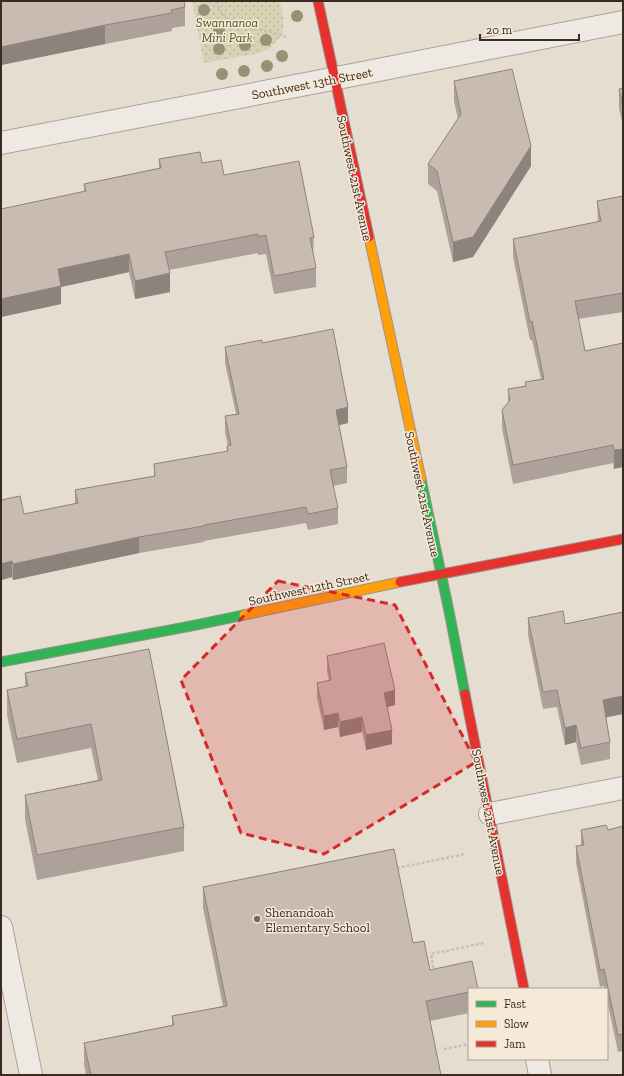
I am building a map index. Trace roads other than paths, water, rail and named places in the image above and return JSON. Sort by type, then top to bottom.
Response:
[{"type":"street","name":"Southwest 21st Avenue","points":[[318,1],[441,574],[524,988]]},
{"type":"street","name":"Southwest 13th Street","points":[[1,143],[623,22]]},
{"type":"street","name":"Southwest 12th Street","points":[[1,662],[191,626],[441,574],[623,539]]},
{"type":"street","points":[[490,814],[623,788]]},
{"type":"street","points":[[1,928],[32,1075]]},
{"type":"street","points":[[537,1060],[540,1075]]},
{"type":"place","name":"Shenandoah Elementary School","points":[[257,919]]},
{"type":"park label","name":"Swannanoa Mini Park","points":[[227,30]]}]
